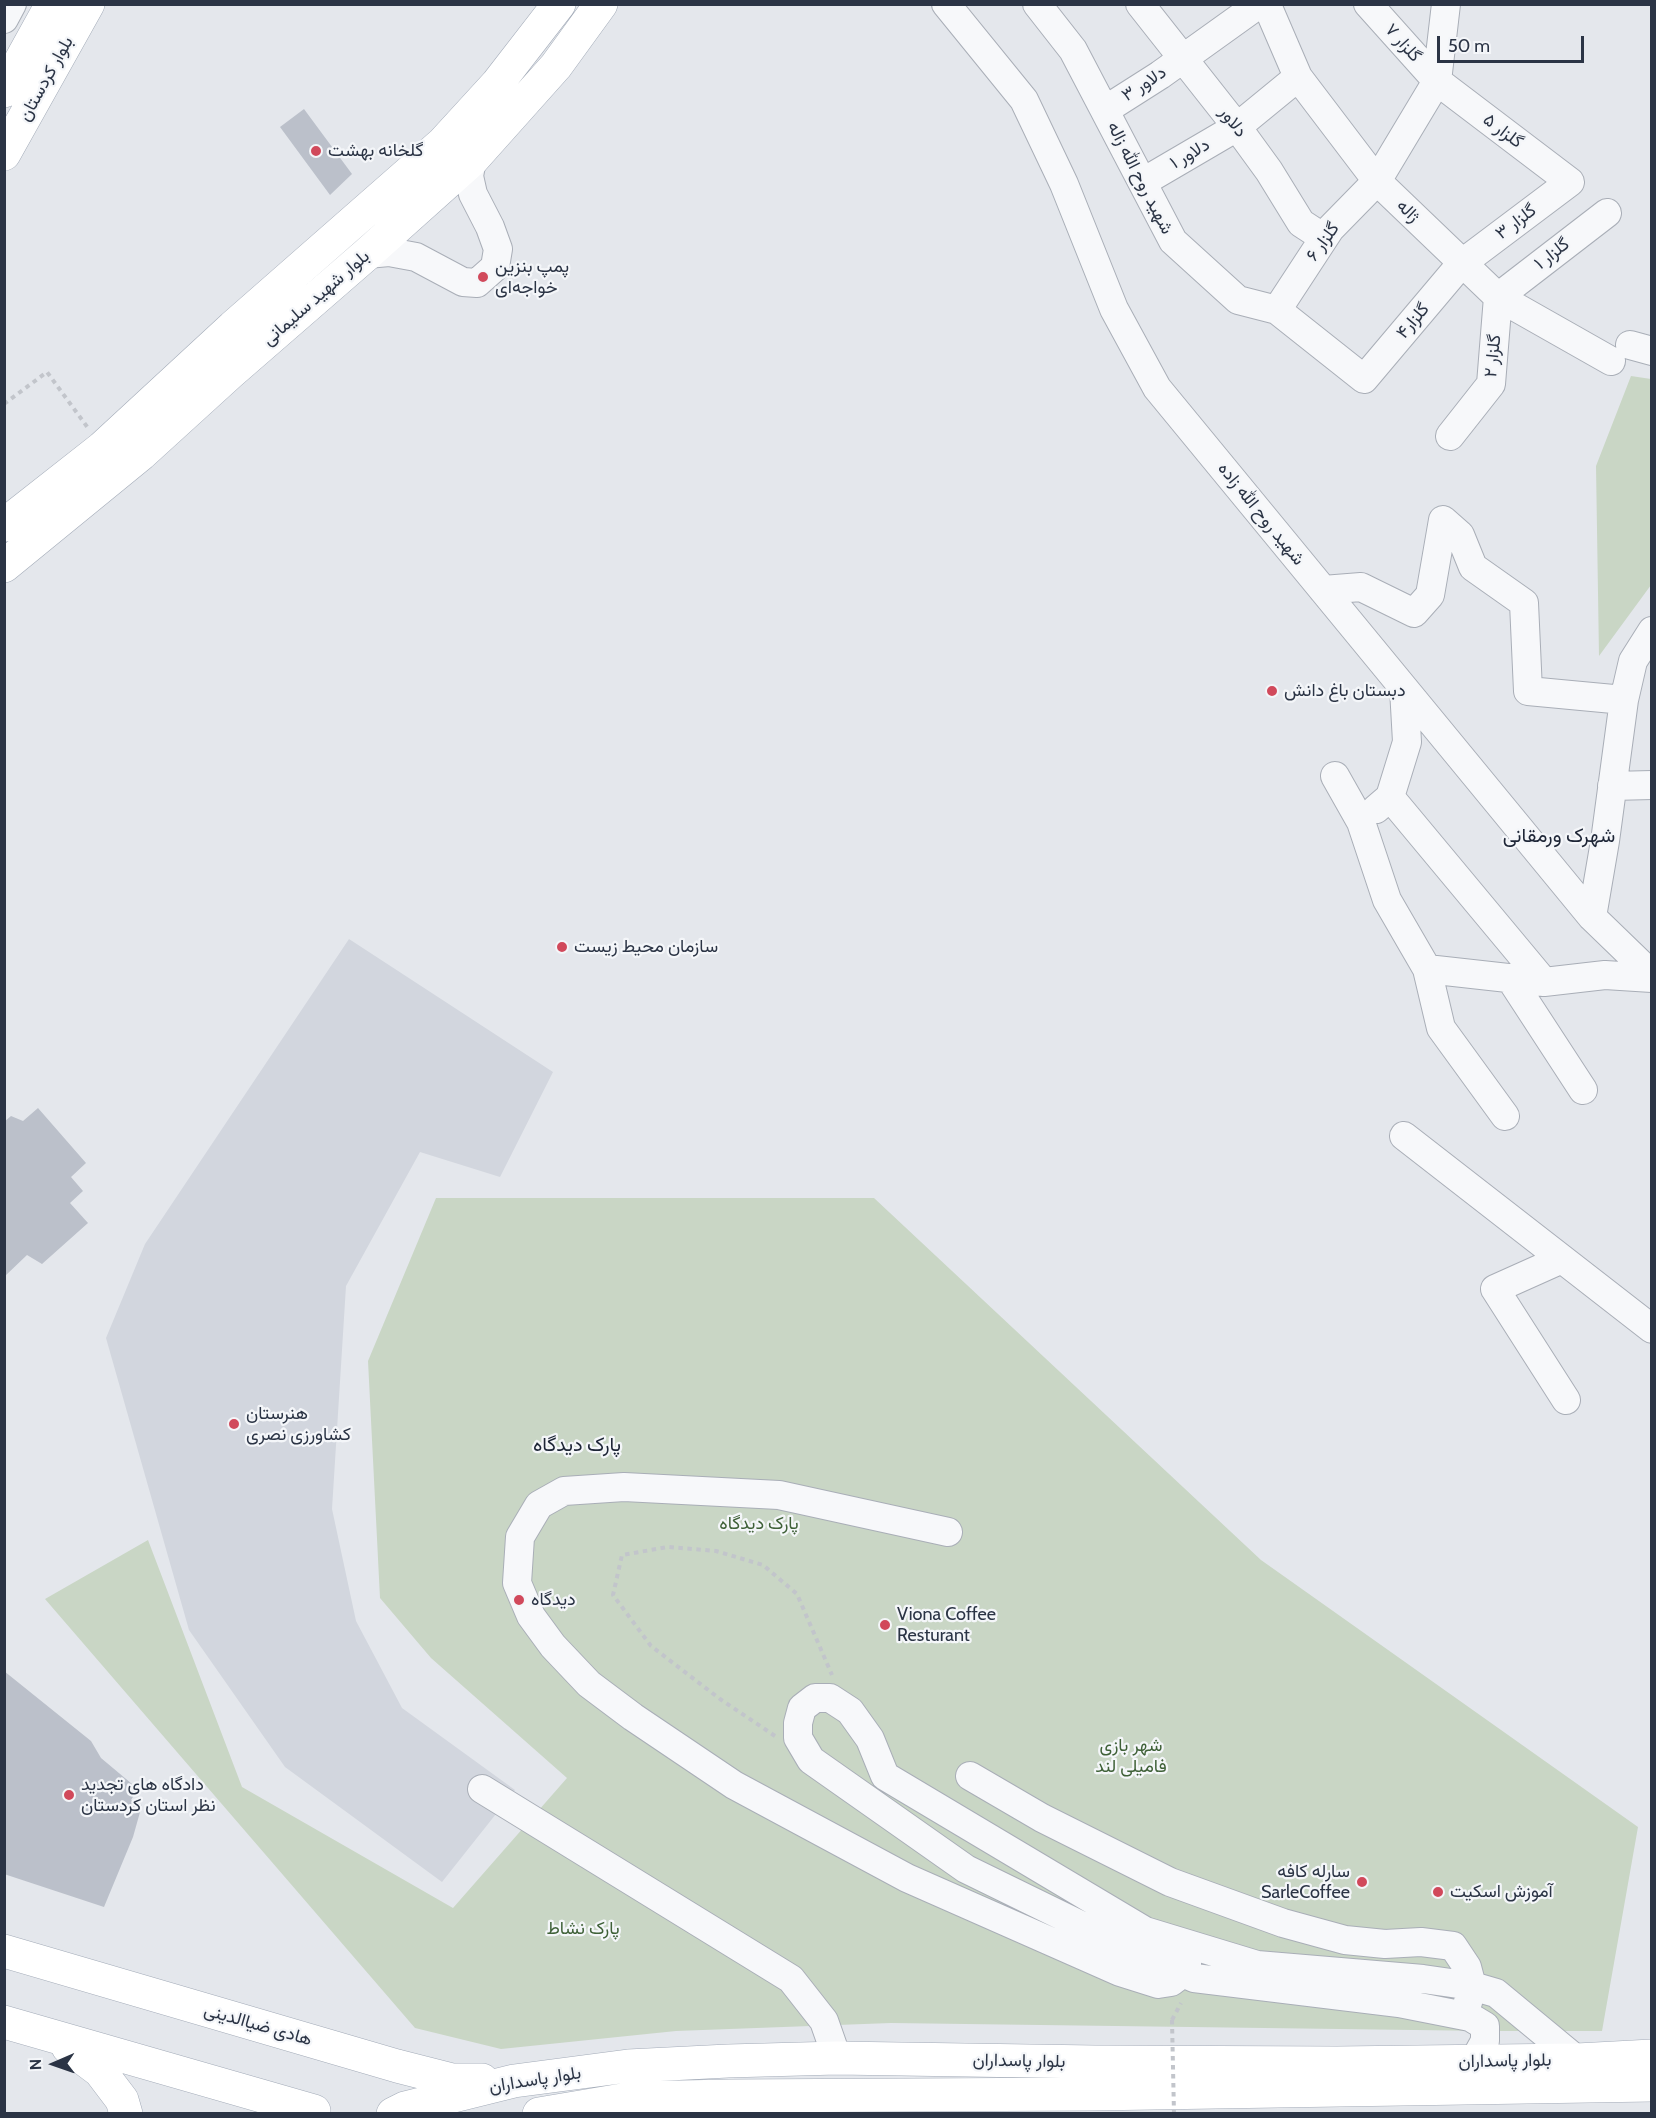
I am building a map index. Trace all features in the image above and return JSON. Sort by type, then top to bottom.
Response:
[{"type":"main road","name":"بلوار کردستان","points":[[4,91],[52,4]]},
{"type":"main road","name":"بلوار کردستان","points":[[4,154],[88,4]]},
{"type":"main road","name":"بلوار شهید سلیمانی","points":[[4,566],[141,454],[220,361],[443,143],[497,84],[559,4]]},
{"type":"main road","name":"بلوار شهید سلیمانی","points":[[4,525],[102,448],[367,254],[472,160],[556,66],[601,4]]},
{"type":"main road","name":"هادی ضیاالدینی","points":[[4,1951],[397,2066],[452,2080],[514,2081]]},
{"type":"main road","points":[[4,2022],[314,2111]]},
{"type":"main road","points":[[55,2036],[100,2071],[122,2100],[126,2114]]},
{"type":"main road","name":"بلوار پاسداران","points":[[393,2114],[405,2108],[514,2081],[628,2066],[837,2058],[1107,2062],[1577,2060],[1652,2056]]},
{"type":"main road","name":"بلوار پاسداران","points":[[539,2114],[634,2098],[1092,2094],[1652,2085]]},
{"type":"main road","points":[[987,2114],[1092,2094]]},
{"type":"street","points":[[4,19],[12,4]]},
{"type":"street","name":"شهید روح الله زاده","points":[[946,4],[1024,100],[1064,184],[1114,309],[1157,388],[1592,916],[1652,976]]},
{"type":"street","name":"شهید روح الله زاله","points":[[1037,4],[1073,50],[1173,241],[1238,300],[1276,310],[1364,379]]},
{"type":"street","name":"دلاور","points":[[1140,4],[1237,127],[1269,171],[1300,223],[1324,238]]},
{"type":"street","name":"دلاور ۳","points":[[1105,110],[1259,4]]},
{"type":"street","name":"ژاله","points":[[1265,4],[1298,76],[1377,181],[1462,263],[1498,297],[1631,352]]},
{"type":"street","name":"گلزار ۷","points":[[1368,4],[1437,81]]},
{"type":"street","points":[[1437,81],[1446,4]]},
{"type":"street","name":"دلاور ۱","points":[[1143,182],[1237,127],[1298,76]]},
{"type":"street","name":"گلزار ۶","points":[[1276,310],[1330,229],[1377,181],[1437,81]]},
{"type":"street","name":"گلزار ۵","points":[[1437,81],[1570,182]]},
{"type":"street","points":[[367,254],[389,252],[416,256],[463,282],[477,282],[495,267],[498,249],[490,227],[473,194],[469,176],[472,160]]},
{"type":"street","name":"گلزار ۳","points":[[1462,263],[1570,182]]},
{"type":"street","name":"گلزار ۱","points":[[1498,297],[1607,213]]},
{"type":"street","name":"گلزار۴","points":[[1364,379],[1462,263]]},
{"type":"street","name":"گلزار ۲","points":[[1450,436],[1491,384],[1498,297]]},
{"type":"street","points":[[1323,590],[1360,587],[1414,613],[1430,595],[1443,520],[1460,535],[1473,567],[1524,603],[1528,691],[1624,700]]},
{"type":"street","points":[[1592,916],[1621,733],[1624,700],[1633,661],[1652,631]]},
{"type":"street","points":[[1361,822],[1390,797],[1407,742],[1404,689]]},
{"type":"street","points":[[1335,776],[1361,822],[1387,900],[1427,969],[1441,1028],[1505,1116]]},
{"type":"street","points":[[1612,786],[1652,785]]},
{"type":"street","points":[[1390,797],[1544,982]]},
{"type":"street","points":[[1427,969],[1544,982],[1605,975],[1652,976]]},
{"type":"street","points":[[1510,978],[1583,1090]]},
{"type":"street","points":[[1404,1136],[1652,1329]]},
{"type":"street","points":[[1562,1259],[1495,1289],[1566,1400]]},
{"type":"street","points":[[948,1532],[779,1495],[624,1487],[564,1491],[539,1505],[520,1537],[517,1583],[531,1616],[553,1646],[589,1684],[633,1717],[734,1785],[907,1878],[1120,1972],[1158,1984],[1171,1982],[1183,1973],[1196,1946]]},
{"type":"street","points":[[1474,2061],[1485,2041],[1485,2026],[1464,2016],[1399,2003],[1194,1978],[966,1869],[811,1760],[798,1738],[798,1723],[802,1708],[815,1698],[830,1698],[850,1711],[870,1739],[885,1776],[1145,1931],[1257,1965],[1424,1979],[1472,1986],[1496,1993],[1577,2060]]},
{"type":"street","points":[[970,1776],[1042,1818],[1170,1882],[1283,1923],[1345,1940],[1385,1944],[1420,1942],[1453,1946],[1467,1967],[1472,1986],[1464,2016]]},
{"type":"street","points":[[482,1789],[791,1979],[824,2021],[837,2058]]},
{"type":"path","points":[[4,404],[47,372],[102,448]]},
{"type":"path","points":[[811,1760],[720,1699],[651,1646],[613,1595],[622,1555],[668,1547],[716,1551],[763,1566],[797,1594],[850,1711]]},
{"type":"path","points":[[1172,2020],[1174,2114]]},
{"type":"shaded area","name":"هنرستان کشاورزی نصری","points":[[349,939],[553,1072],[500,1177],[420,1152],[346,1286],[332,1509],[356,1621],[402,1708],[515,1790],[442,1882],[285,1767],[189,1630],[106,1338],[145,1244]]},
{"type":"green space","points":[[1631,376],[1651,379],[1651,585],[1599,656],[1596,466]]},
{"type":"green space","name":"پارک دیدگاه","points":[[436,1198],[874,1198],[1261,1560],[1638,1827],[1602,2031],[891,2023],[676,2031],[501,2049],[415,2028],[45,1599],[148,1540],[242,1787],[453,1908],[567,1778],[431,1658],[380,1598],[368,1361]]},
{"type":"building","name":"گلخانه بهشت","points":[[304,109],[352,174],[330,195],[280,127]]},
{"type":"building","points":[[38,1108],[86,1163],[71,1177],[83,1191],[70,1203],[88,1223],[42,1264],[27,1255],[4,1277],[4,1122],[11,1116],[23,1121]]},
{"type":"building","name":"دادگاه های تجدید نظر استان کردستان","points":[[4,1671],[91,1741],[101,1758],[138,1789],[131,1800],[142,1805],[133,1837],[104,1907],[4,1874]]},
{"type":"place","name":"گلخانه بهشت","points":[[316,151]]},
{"type":"place","name":"پمپ بنزین خواجه‌ای","points":[[483,277]]},
{"type":"place","name":"دبستان باغ دانش","points":[[1272,691]]},
{"type":"place","name":"سازمان محیط زیست","points":[[562,947]]},
{"type":"place","name":"هنرستان کشاورزی نصری","points":[[234,1424]]},
{"type":"place","name":"دیدگاه","points":[[519,1600]]},
{"type":"place","name":"Viona Coffee Resturant","points":[[885,1625]]},
{"type":"place","name":"دادگاه های تجدید نظر استان کردستان","points":[[69,1795]]},
{"type":"place","name":"سارله کافه SarleCoffee","points":[[1362,1882]]},
{"type":"place","name":"آموزش اسکیت","points":[[1438,1892]]},
{"type":"district","name":"شهرک ورمقانی","points":[[1559,836]]},
{"type":"district","name":"پارک دیدگاه","points":[[577,1445]]},
{"type":"park label","name":"شهر بازی فامیلی لند","points":[[1131,1756]]},
{"type":"park label","name":"پارک نشاط","points":[[583,1929]]}]
